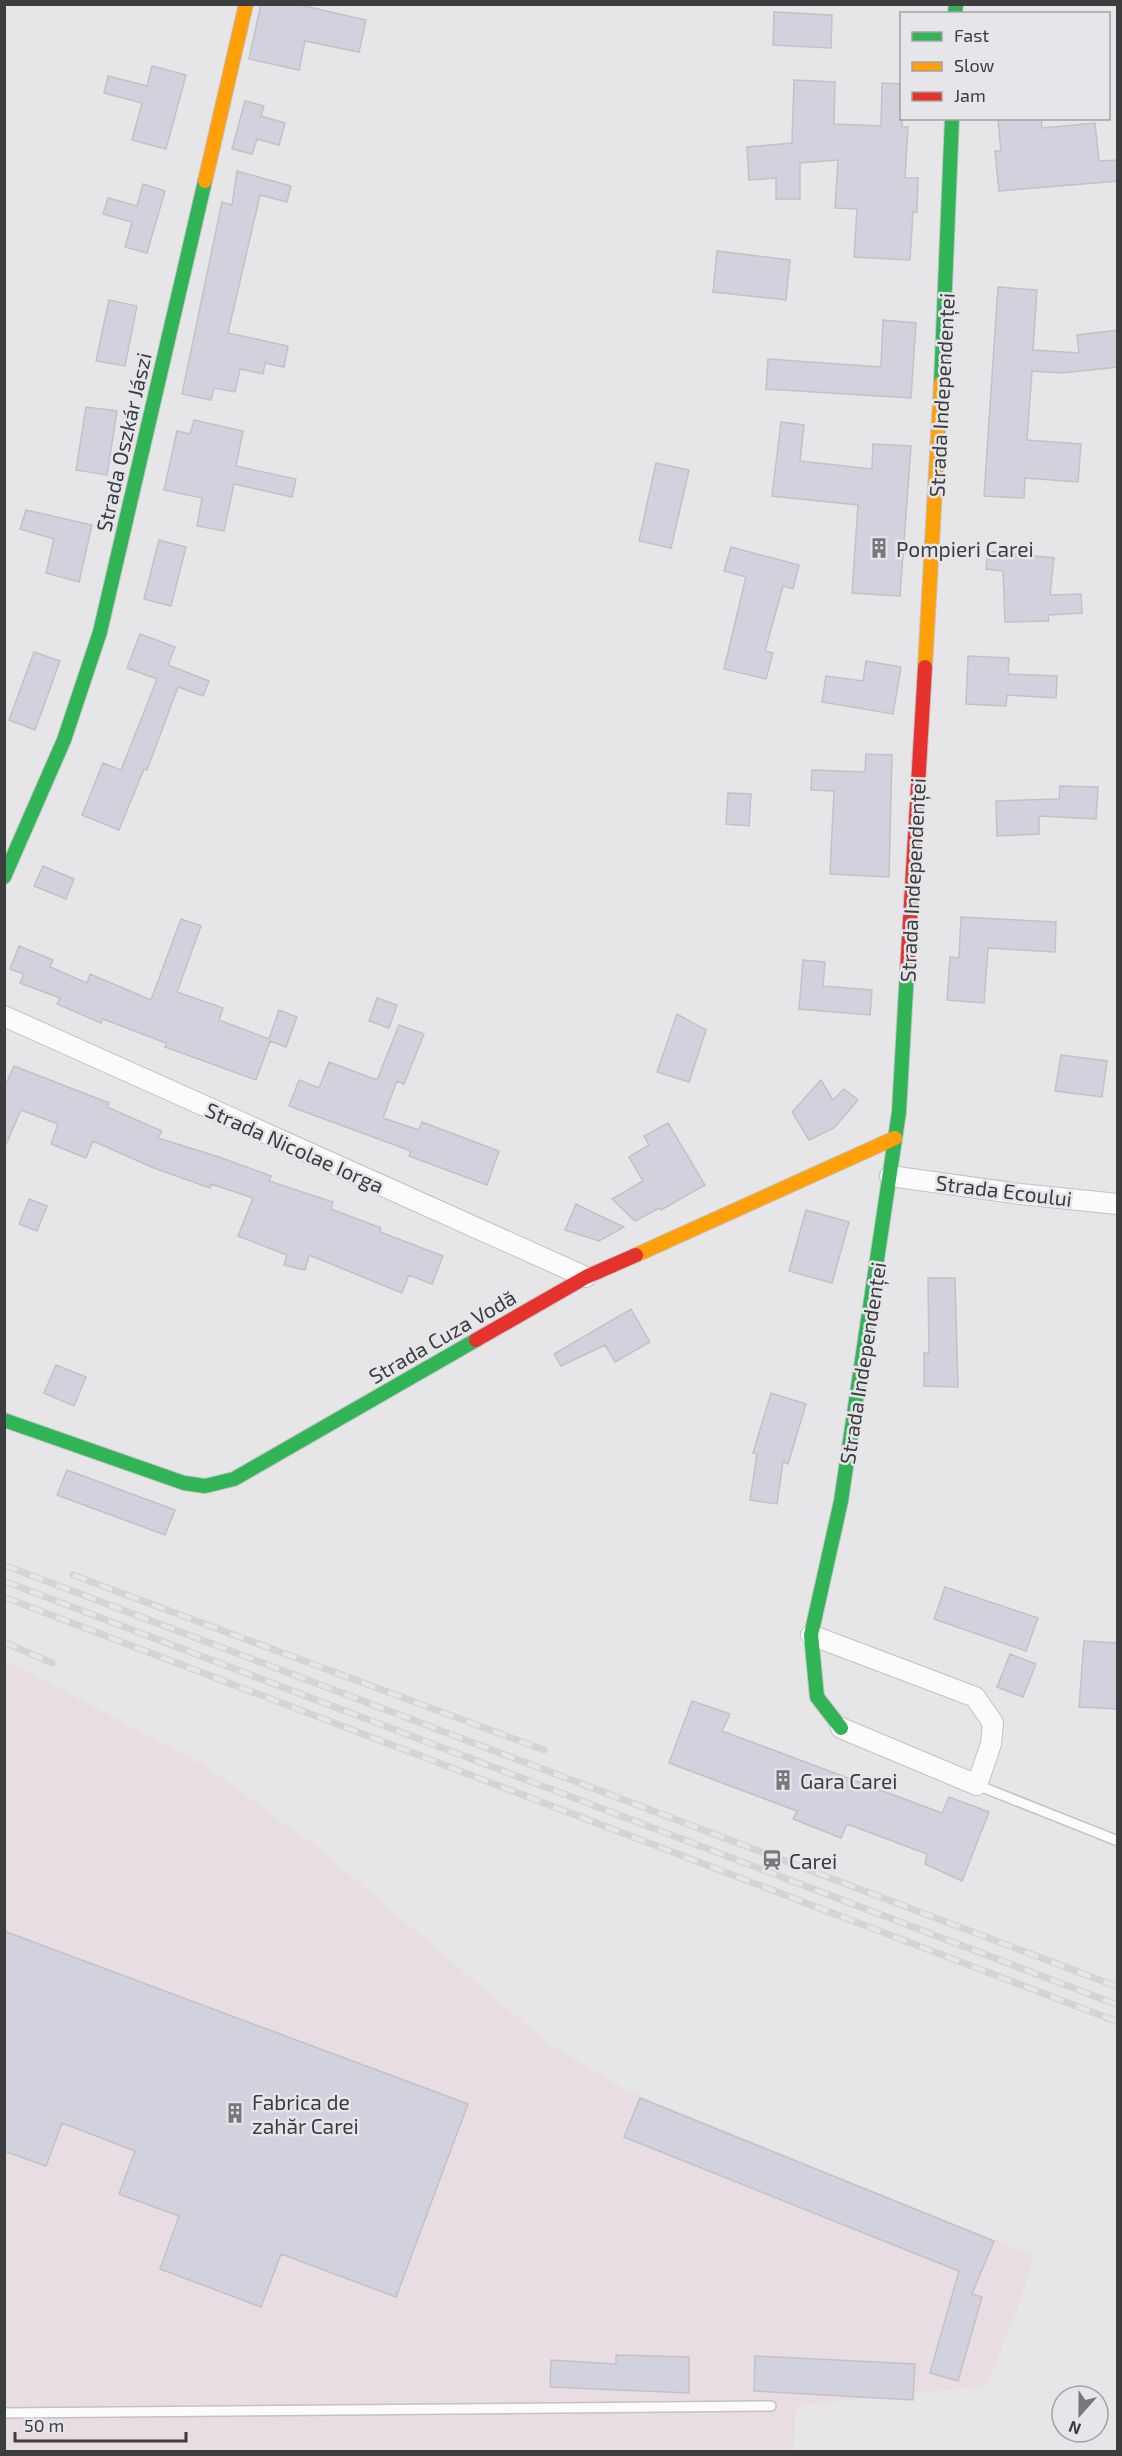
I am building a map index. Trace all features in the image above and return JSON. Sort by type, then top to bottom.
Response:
[{"type":"street","name":"Strada Oszkár Jászi","points":[[4,877],[63,740],[100,632],[246,4]]},
{"type":"street","name":"Strada Independenței","points":[[952,120],[946,304],[895,1138],[841,1502],[811,1635],[817,1697],[841,1728],[977,1785]]},
{"type":"street","name":"Strada Nicolae Iorga","points":[[4,1016],[586,1277]]},
{"type":"street","name":"Strada Cuza Vodă","points":[[4,1420],[184,1483],[205,1486],[234,1479],[586,1277],[895,1138]]},
{"type":"street","name":"Strada Ecoului","points":[[890,1176],[1020,1194],[1118,1204]]},
{"type":"street","points":[[811,1635],[975,1697],[993,1723],[991,1744],[977,1785]]},
{"type":"lane","name":"Strada Independenței","points":[[977,1785],[1118,1841]]},
{"type":"lane","points":[[4,2413],[771,2406]]},
{"type":"shaded area","points":[[4,1659],[207,1767],[318,1848],[546,2042],[624,2089],[1034,2256],[1016,2314],[986,2386],[796,2406],[793,2451],[5,2451]]},
{"type":"building","points":[[261,4],[296,4],[366,20],[359,52],[305,41],[299,70],[249,59]]},
{"type":"building","points":[[774,12],[832,15],[831,48],[773,45]]},
{"type":"building","points":[[152,66],[186,75],[166,149],[132,140],[142,103],[104,93],[108,76],[147,86]]},
{"type":"building","points":[[794,80],[835,82],[834,124],[881,126],[882,83],[900,84],[900,120],[902,120],[902,127],[908,127],[905,178],[918,178],[917,212],[913,212],[910,260],[854,257],[857,209],[835,208],[838,160],[800,163],[800,199],[776,199],[776,178],[749,180],[747,147],[792,143]]},
{"type":"building","points":[[245,101],[264,106],[261,116],[285,123],[279,145],[257,139],[252,154],[232,149]]},
{"type":"building","points":[[998,120],[1041,120],[1042,128],[1095,123],[1099,161],[1118,160],[1118,181],[999,191],[995,151],[1001,151]]},
{"type":"building","points":[[237,171],[291,186],[287,202],[260,195],[228,333],[288,346],[284,367],[265,363],[263,374],[240,369],[235,392],[214,388],[211,400],[182,394],[222,202],[232,205]]},
{"type":"building","points":[[143,184],[165,191],[147,253],[125,247],[132,222],[103,214],[108,198],[137,206]]},
{"type":"building","points":[[717,251],[790,260],[786,300],[713,292]]},
{"type":"building","points":[[998,287],[1037,290],[1033,350],[1079,353],[1077,335],[1118,330],[1118,367],[1062,373],[1032,371],[1027,440],[1081,444],[1078,482],[1025,478],[1024,498],[984,496]]},
{"type":"building","points":[[109,300],[137,306],[125,366],[96,361]]},
{"type":"building","points":[[883,320],[916,323],[911,398],[766,389],[768,359],[881,367]]},
{"type":"building","points":[[86,407],[117,411],[107,475],[76,470]]},
{"type":"building","points":[[194,420],[243,431],[236,466],[296,479],[292,497],[234,484],[224,531],[197,526],[202,498],[164,490],[177,431],[190,434]]},
{"type":"building","points":[[781,422],[804,425],[800,461],[872,469],[873,444],[911,446],[900,596],[852,593],[858,505],[772,496]]},
{"type":"building","points":[[656,463],[689,470],[671,548],[639,541]]},
{"type":"building","points":[[26,510],[92,525],[79,582],[46,573],[54,539],[20,529]]},
{"type":"building","points":[[159,540],[186,547],[171,606],[144,599]]},
{"type":"building","points":[[731,547],[799,565],[793,589],[783,586],[765,651],[773,653],[766,679],[724,669],[746,577],[724,571]]},
{"type":"building","points":[[988,551],[1054,558],[1050,595],[1081,594],[1082,613],[1048,615],[1049,621],[1005,622],[1003,571],[986,569]]},
{"type":"building","points":[[140,634],[175,647],[168,665],[209,681],[203,696],[178,687],[147,770],[144,769],[119,830],[82,815],[103,763],[121,770],[157,679],[127,668]]},
{"type":"building","points":[[34,652],[60,661],[35,730],[9,720]]},
{"type":"building","points":[[968,656],[1009,658],[1008,674],[1057,676],[1056,698],[1007,695],[1006,706],[966,704]]},
{"type":"building","points":[[866,661],[901,667],[893,714],[822,702],[826,676],[863,681]]},
{"type":"building","points":[[866,754],[892,755],[889,877],[830,874],[834,791],[811,790],[812,770],[865,772]]},
{"type":"building","points":[[1060,786],[1098,787],[1096,819],[1039,816],[1039,834],[997,836],[996,801],[1059,799]]},
{"type":"building","points":[[728,793],[751,794],[749,826],[726,824]]},
{"type":"building","points":[[43,866],[74,879],[66,899],[34,886]]},
{"type":"building","points":[[961,917],[1056,922],[1055,952],[988,948],[984,1003],[947,1000],[950,957],[959,958]]},
{"type":"building","points":[[181,919],[201,926],[177,992],[223,1008],[219,1020],[269,1039],[279,1010],[297,1017],[286,1047],[270,1041],[256,1080],[165,1047],[166,1043],[103,1019],[101,1023],[57,1004],[60,998],[20,983],[24,974],[10,969],[19,946],[53,960],[50,967],[87,983],[90,974],[151,1000]]},
{"type":"building","points":[[803,960],[825,962],[823,986],[872,990],[870,1015],[799,1009]]},
{"type":"building","points":[[377,998],[397,1005],[389,1028],[369,1021]]},
{"type":"building","points":[[677,1014],[706,1030],[689,1082],[657,1072]]},
{"type":"building","points":[[399,1025],[424,1034],[404,1084],[397,1081],[383,1118],[419,1130],[422,1122],[499,1151],[487,1185],[409,1156],[411,1151],[289,1106],[299,1080],[319,1088],[329,1062],[377,1080]]},
{"type":"building","points":[[1061,1055],[1107,1061],[1102,1097],[1055,1091]]},
{"type":"building","points":[[14,1066],[109,1103],[107,1107],[162,1131],[158,1138],[271,1176],[269,1181],[333,1202],[331,1209],[381,1228],[380,1232],[443,1256],[432,1284],[409,1275],[402,1293],[309,1255],[305,1270],[284,1265],[287,1255],[238,1236],[253,1198],[211,1184],[210,1188],[154,1168],[93,1141],[86,1158],[51,1144],[58,1124],[21,1110],[4,1149],[4,1089]]},
{"type":"building","points":[[821,1080],[833,1100],[844,1089],[858,1100],[834,1128],[809,1140],[792,1112]]},
{"type":"building","points":[[668,1123],[705,1185],[661,1210],[659,1208],[635,1221],[612,1199],[643,1181],[629,1157],[649,1145],[644,1136]]},
{"type":"building","points":[[29,1199],[47,1206],[37,1231],[19,1224]]},
{"type":"building","points":[[576,1204],[624,1227],[599,1241],[565,1230]]},
{"type":"building","points":[[806,1210],[849,1222],[832,1283],[789,1271]]},
{"type":"building","points":[[928,1278],[955,1278],[958,1387],[924,1386],[924,1353],[929,1353]]},
{"type":"building","points":[[631,1309],[650,1342],[615,1362],[605,1345],[561,1366],[554,1354]]},
{"type":"building","points":[[56,1365],[86,1377],[74,1406],[44,1393]]},
{"type":"building","points":[[771,1393],[806,1404],[788,1464],[783,1462],[777,1504],[750,1500],[757,1454],[753,1453]]},
{"type":"building","points":[[67,1470],[175,1510],[165,1535],[57,1495]]},
{"type":"building","points":[[945,1587],[1038,1618],[1026,1651],[934,1619]]},
{"type":"building","points":[[1084,1641],[1118,1643],[1118,1709],[1079,1707]]},
{"type":"building","points":[[1010,1654],[1036,1664],[1023,1697],[997,1687]]},
{"type":"building","name":"Gara Carei","points":[[692,1701],[730,1714],[722,1731],[942,1813],[949,1797],[989,1812],[962,1881],[925,1864],[927,1854],[847,1824],[841,1838],[793,1819],[797,1811],[669,1763]]},
{"type":"building","name":"Fabrica de zahăr Carei","points":[[4,1931],[468,2104],[396,2297],[281,2254],[261,2307],[160,2269],[179,2216],[119,2194],[135,2151],[62,2123],[46,2166],[4,2151]]},
{"type":"building","points":[[640,2098],[994,2241],[972,2294],[982,2297],[958,2381],[930,2373],[959,2271],[624,2137]]},
{"type":"building","points":[[616,2355],[689,2357],[689,2393],[550,2387],[551,2360],[616,2364]]},
{"type":"building","points":[[755,2356],[915,2364],[913,2400],[754,2391]]},
{"type":"railway","points":[[4,1565],[1118,1987]]},
{"type":"railway","points":[[73,1575],[544,1750]]},
{"type":"railway","points":[[4,1581],[1118,2005]]},
{"type":"railway","points":[[4,1597],[1118,2022]]},
{"type":"railway","points":[[4,1642],[52,1663]]},
{"type":"traffic: fast","points":[[955,12],[956,4]]},
{"type":"traffic: fast","points":[[941,383],[952,120]]},
{"type":"traffic: fast","points":[[4,877],[64,740],[100,632],[205,181]]},
{"type":"traffic: fast","points":[[841,1728],[817,1697],[811,1635],[841,1501],[899,1112],[907,971]]},
{"type":"traffic: fast","points":[[4,1420],[184,1483],[205,1486],[234,1479],[476,1340]]},
{"type":"traffic: slow","points":[[205,181],[246,4]]},
{"type":"traffic: slow","points":[[925,667],[941,383]]},
{"type":"traffic: slow","points":[[636,1255],[895,1138]]},
{"type":"traffic: jam","points":[[907,971],[925,667]]},
{"type":"traffic: jam","points":[[476,1340],[586,1277],[636,1255]]},
{"type":"place","name":"Pompieri Carei","points":[[879,548]]},
{"type":"place","name":"Gara Carei","points":[[783,1780]]},
{"type":"place","name":"Carei","points":[[772,1860]]},
{"type":"place","name":"Fabrica de zahăr Carei","points":[[235,2113]]}]
